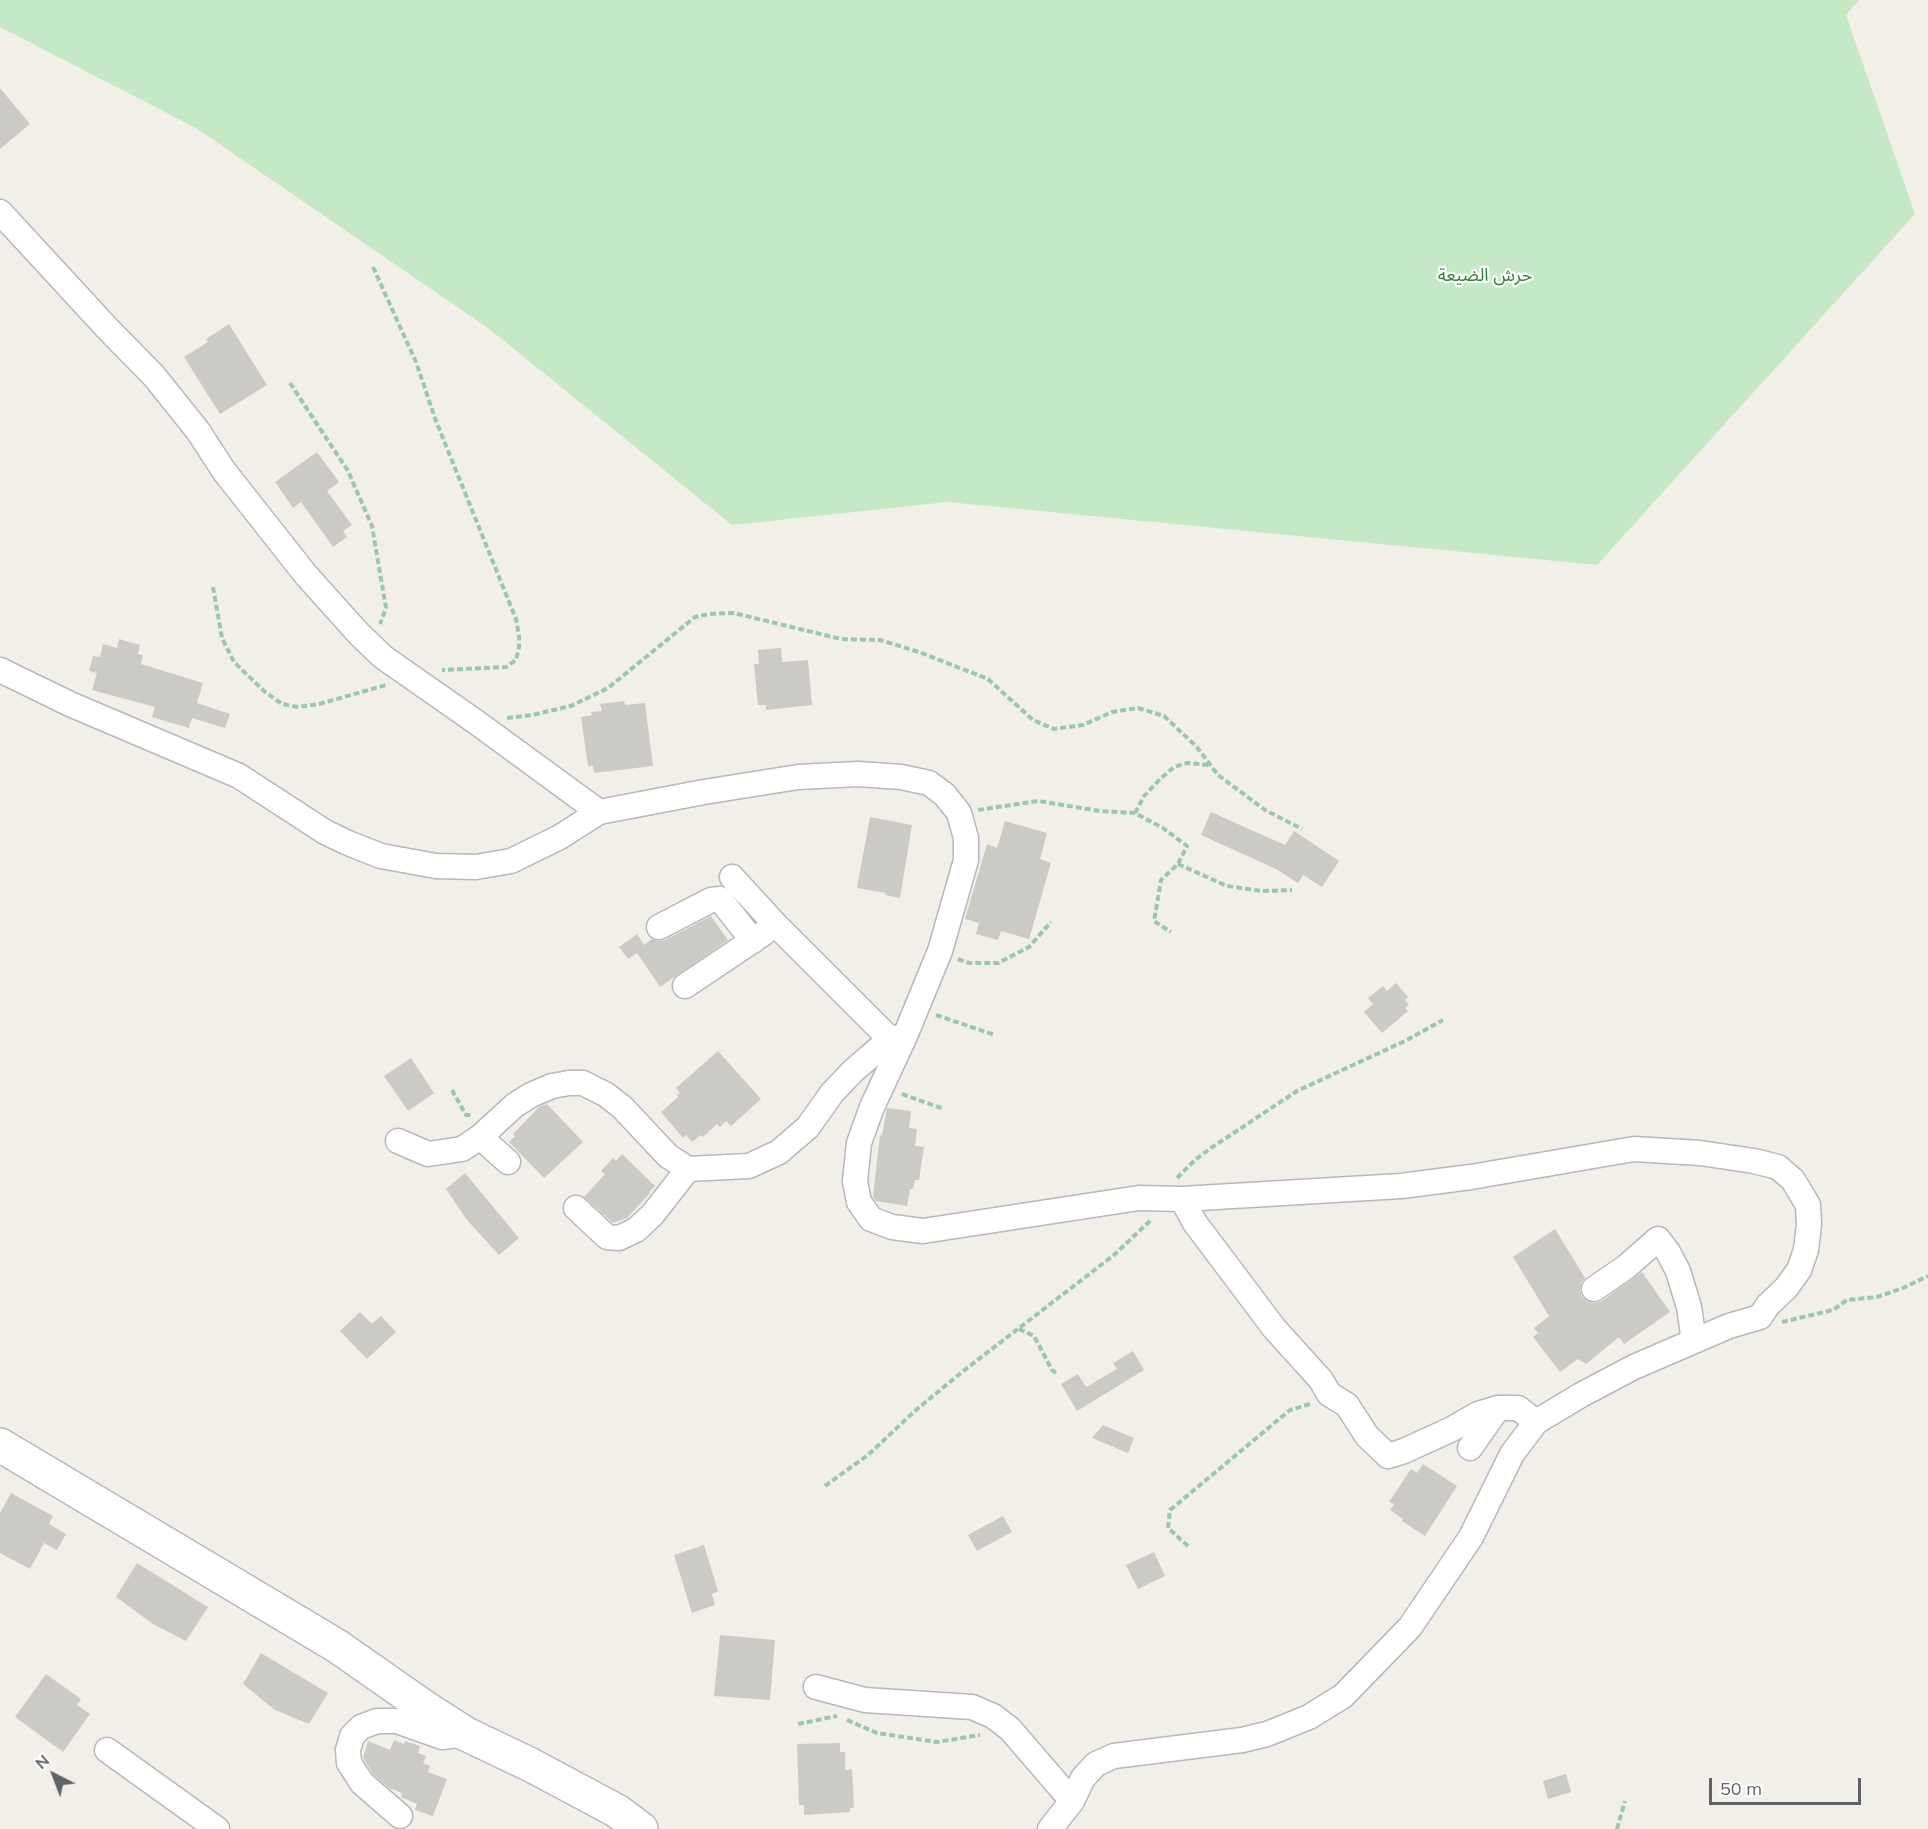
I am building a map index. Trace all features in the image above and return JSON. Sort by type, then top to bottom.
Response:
[{"type":"street","points":[[0,212],[154,376],[198,430],[224,471],[339,613],[373,647],[413,679],[599,812]]},
{"type":"street","points":[[0,669],[70,704],[239,776],[325,832],[381,856],[436,866],[476,867],[510,861],[560,837],[599,812],[798,777],[858,774],[901,777],[929,783],[945,795],[959,813],[966,838],[966,860],[940,951],[915,1009],[898,1038],[860,1143],[855,1181],[859,1202],[871,1219],[892,1227],[922,1231],[1139,1198],[1172,1199],[1401,1186],[1471,1177],[1634,1149],[1700,1153],[1754,1161],[1778,1167],[1793,1179],[1808,1205],[1809,1224],[1806,1250],[1799,1270],[1786,1288],[1768,1305],[1760,1317],[1729,1326],[1634,1367],[1536,1422],[1512,1454],[1471,1537],[1410,1627],[1343,1696],[1309,1717],[1267,1734],[1242,1740],[1114,1756],[1096,1764],[1083,1778],[1072,1801],[1050,1829]]},
{"type":"street","points":[[732,877],[776,925],[898,1038]]},
{"type":"street","points":[[659,927],[711,900],[720,899],[753,941]]},
{"type":"street","points":[[686,986],[776,925]]},
{"type":"street","points":[[398,1141],[429,1154],[462,1149],[480,1137],[515,1105],[531,1095],[552,1086],[583,1083],[605,1094],[622,1107],[668,1156],[688,1169],[749,1166],[779,1152],[808,1126],[832,1093],[853,1071],[898,1038]]},
{"type":"street","points":[[480,1137],[508,1162]]},
{"type":"street","points":[[576,1208],[607,1236],[619,1238],[636,1230],[653,1214],[688,1169]]},
{"type":"street","points":[[1172,1199],[1195,1223],[1268,1320],[1321,1380],[1329,1394],[1347,1405],[1367,1436],[1388,1456],[1452,1429],[1478,1414],[1498,1408],[1518,1408],[1536,1422]]},
{"type":"street","points":[[1594,1289],[1626,1267],[1658,1239],[1678,1271],[1689,1307],[1694,1341]]},
{"type":"street","points":[[1470,1448],[1498,1408]]},
{"type":"street","points":[[0,1445],[337,1646],[466,1734],[531,1765],[616,1811],[640,1829]]},
{"type":"street","points":[[816,1687],[865,1700],[972,1707],[993,1716],[1010,1729],[1072,1801]]},
{"type":"street","points":[[400,1816],[362,1783],[349,1763],[348,1750],[352,1736],[361,1727],[377,1721],[397,1721],[442,1737],[466,1734]]},
{"type":"street","points":[[107,1750],[217,1829]]},
{"type":"path","points":[[373,267],[416,362],[436,421],[516,619],[519,636],[516,660],[506,667],[437,670]]},
{"type":"path","points":[[290,383],[348,471],[372,526],[386,608],[373,647]]},
{"type":"path","points":[[213,587],[222,639],[234,662],[264,692],[282,704],[298,707],[319,704],[372,688],[413,679]]},
{"type":"path","points":[[476,722],[532,715],[571,706],[608,688],[695,617],[734,613],[841,639],[880,640],[919,652],[988,679],[1033,720],[1054,729],[1083,724],[1112,712],[1138,708],[1164,716],[1196,746],[1218,775],[1265,810],[1302,829]]},
{"type":"path","points":[[1135,813],[1144,796],[1174,767],[1187,763],[1209,765]]},
{"type":"path","points":[[959,813],[1038,801],[1100,811],[1135,813],[1163,828],[1187,846],[1178,864],[1161,880],[1154,921],[1172,932]]},
{"type":"path","points":[[1178,864],[1227,886],[1262,891],[1292,890]]},
{"type":"path","points":[[940,951],[969,963],[998,963],[1029,947],[1051,922]]},
{"type":"path","points":[[915,1009],[995,1035]]},
{"type":"path","points":[[825,1486],[868,1455],[916,1410],[962,1372],[1114,1255],[1172,1199],[1180,1174],[1195,1160],[1297,1091],[1405,1041],[1443,1020]]},
{"type":"path","points":[[882,1086],[944,1109]]},
{"type":"path","points":[[1760,1317],[1779,1323],[1833,1310],[1847,1300],[1877,1297],[1928,1276]]},
{"type":"path","points":[[1019,1329],[1034,1336],[1052,1370],[1056,1373]]},
{"type":"path","points":[[1188,1546],[1168,1528],[1170,1510],[1290,1410],[1317,1401],[1329,1394]]},
{"type":"path","points":[[798,1724],[839,1716],[877,1733],[937,1742],[1010,1729]]},
{"type":"path","points":[[1617,1829],[1625,1801]]},
{"type":"green space","name":"حرش الضيعة","points":[[0,0],[1859,0],[1846,15],[1915,214],[1597,565],[948,502],[732,525],[488,328],[196,128],[0,27]]},
{"type":"building","points":[[0,88],[30,124],[0,149]]},
{"type":"building","points":[[229,324],[267,385],[220,414],[184,357],[208,342],[206,339]]},
{"type":"building","points":[[317,452],[339,482],[327,491],[352,525],[343,531],[347,537],[333,547],[301,502],[293,508],[275,482]]},
{"type":"building","points":[[119,639],[140,645],[138,654],[143,655],[141,664],[203,683],[197,703],[230,714],[225,728],[192,718],[189,728],[152,717],[155,707],[92,690],[97,673],[89,671],[93,656],[100,657],[103,644],[117,648]]},
{"type":"building","points":[[781,648],[782,662],[808,660],[812,705],[766,710],[766,705],[758,705],[754,664],[759,664],[758,650]]},
{"type":"building","points":[[624,701],[625,705],[645,703],[653,766],[594,773],[593,766],[588,766],[581,717],[592,715],[591,712],[602,711],[600,704]]},
{"type":"building","points":[[1211,812],[1285,845],[1294,831],[1339,861],[1322,887],[1303,875],[1298,883],[1276,869],[1201,835]]},
{"type":"building","points":[[870,817],[912,825],[900,898],[857,888]]},
{"type":"building","points":[[1005,821],[1047,833],[1040,859],[1051,863],[1029,939],[1001,931],[998,940],[976,934],[979,923],[965,919],[987,844],[997,848]]},
{"type":"building","points":[[711,916],[728,940],[660,987],[637,953],[628,959],[619,947],[637,934],[644,945],[652,939],[665,940]]},
{"type":"building","points":[[1396,983],[1408,997],[1405,1000],[1409,1005],[1405,1008],[1408,1011],[1382,1033],[1364,1012],[1373,1004],[1368,998],[1383,986],[1387,991]]},
{"type":"building","points":[[718,1051],[761,1099],[731,1126],[726,1121],[720,1127],[717,1124],[703,1137],[701,1135],[692,1142],[686,1135],[683,1138],[661,1112],[678,1097],[680,1093],[676,1088]]},
{"type":"building","points":[[411,1058],[434,1093],[408,1111],[384,1076]]},
{"type":"building","points":[[547,1104],[583,1142],[544,1178],[509,1142],[515,1136],[513,1134],[539,1107]]},
{"type":"building","points":[[887,1108],[911,1111],[909,1128],[917,1129],[915,1146],[924,1147],[919,1180],[915,1180],[913,1189],[910,1189],[907,1206],[876,1201],[873,1197],[880,1135],[882,1136]]},
{"type":"building","points":[[622,1154],[655,1186],[627,1218],[613,1223],[584,1197],[605,1174],[601,1171],[613,1158],[616,1161]]},
{"type":"building","points":[[465,1173],[519,1238],[499,1255],[467,1220],[446,1189]]},
{"type":"building","points":[[1555,1229],[1585,1278],[1581,1283],[1580,1291],[1587,1302],[1602,1301],[1642,1272],[1670,1312],[1624,1344],[1619,1337],[1586,1364],[1578,1359],[1560,1372],[1533,1337],[1538,1333],[1534,1328],[1549,1316],[1513,1257]]},
{"type":"building","points":[[360,1312],[372,1324],[381,1316],[396,1332],[367,1359],[340,1331]]},
{"type":"building","points":[[1133,1351],[1144,1370],[1077,1411],[1061,1384],[1078,1374],[1086,1387],[1117,1369],[1113,1363]]},
{"type":"building","points":[[1103,1425],[1134,1438],[1128,1453],[1092,1438]]},
{"type":"building","points":[[1423,1464],[1457,1486],[1425,1536],[1390,1510],[1394,1504],[1389,1502],[1411,1469],[1417,1473]]},
{"type":"building","points":[[11,1493],[53,1516],[49,1524],[66,1534],[57,1550],[44,1543],[30,1569],[0,1553],[0,1513]]},
{"type":"building","points":[[1003,1516],[1012,1532],[977,1551],[968,1535]]},
{"type":"building","points":[[704,1545],[718,1591],[712,1594],[715,1605],[692,1613],[674,1555]]},
{"type":"building","points":[[1154,1552],[1165,1576],[1138,1589],[1126,1565]]},
{"type":"building","points":[[137,1563],[208,1607],[186,1641],[153,1624],[116,1597]]},
{"type":"building","points":[[720,1635],[775,1640],[770,1700],[714,1696]]},
{"type":"building","points":[[261,1653],[328,1693],[309,1724],[275,1710],[243,1684]]},
{"type":"building","points":[[46,1674],[81,1699],[77,1705],[90,1714],[63,1752],[15,1717]]},
{"type":"building","points":[[394,1740],[420,1746],[418,1753],[426,1756],[423,1763],[430,1766],[428,1772],[447,1779],[433,1816],[415,1810],[417,1804],[401,1797],[402,1793],[389,1788],[373,1774],[363,1758],[368,1741],[390,1750]]},
{"type":"building","points":[[840,1743],[840,1752],[845,1752],[845,1770],[852,1769],[854,1808],[850,1808],[850,1812],[804,1815],[804,1805],[799,1805],[797,1744]]},
{"type":"building","points":[[1566,1774],[1571,1792],[1548,1799],[1543,1781]]}]
